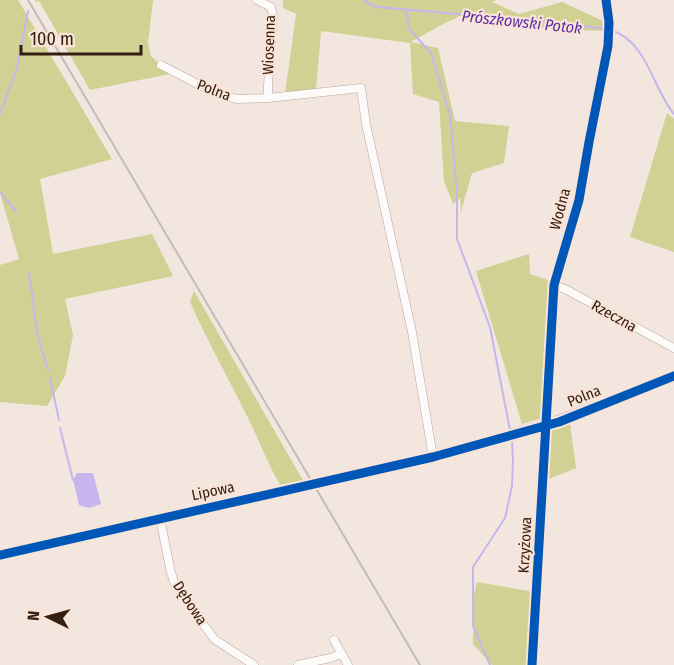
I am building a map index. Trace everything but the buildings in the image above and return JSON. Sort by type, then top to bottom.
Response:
[{"type":"street","name":"Wiosenna","points":[[257,0],[271,7],[273,16],[268,98]]},
{"type":"street","name":"Wodna","points":[[545,427],[554,285],[580,193],[609,36],[606,0]]},
{"type":"street","name":"Polna","points":[[161,64],[213,93],[236,99],[268,98],[361,88],[366,124],[412,332],[434,457],[545,427],[674,376]]},
{"type":"street","name":"Rzeczna","points":[[554,285],[674,348]]},
{"type":"street","name":"Krzyżowa","points":[[532,665],[545,427]]},
{"type":"street","name":"Lipowa","points":[[0,555],[434,457]]},
{"type":"street","name":"Dębowa","points":[[160,518],[171,573],[176,584],[214,639],[254,665]]},
{"type":"street","points":[[334,640],[348,665]]},
{"type":"street","points":[[298,665],[342,654]]},
{"type":"green space","points":[[0,0],[18,0],[112,159],[40,179],[53,254],[152,234],[173,276],[65,299],[73,335],[65,376],[47,406],[0,402],[0,265],[19,259],[0,193]]},
{"type":"green space","points":[[35,0],[153,0],[148,43],[151,56],[170,74],[90,90],[39,1]]},
{"type":"green space","points":[[283,0],[496,0],[492,2],[519,14],[562,2],[603,21],[603,31],[554,29],[460,16],[411,42],[438,48],[455,121],[509,126],[504,163],[472,173],[461,212],[460,198],[453,204],[444,181],[439,102],[413,94],[410,43],[321,31],[316,89],[285,94],[296,14],[283,8]]},
{"type":"green space","points":[[667,113],[674,119],[674,252],[630,237]]},
{"type":"green space","points":[[529,254],[530,274],[551,281],[542,418],[522,424],[476,271]]},
{"type":"green space","points":[[194,291],[304,482],[280,485],[190,302]]},
{"type":"green space","points":[[570,423],[576,468],[549,479],[551,430]]},
{"type":"green space","points":[[477,582],[534,592],[529,665],[492,665],[473,644],[474,594]]},
{"type":"shaded area","points":[[77,473],[93,473],[101,504],[89,508],[79,505],[73,480]]},
{"type":"waterway","name":"Prószkowski Potok","points":[[364,0],[377,7],[606,29]]},
{"type":"waterway","points":[[406,10],[409,29],[431,53],[450,115],[457,193],[457,239],[490,327],[510,430],[539,422]]},
{"type":"waterway","points":[[0,114],[17,68],[28,11]]},
{"type":"waterway","name":"Prószkowski Potok","points":[[611,30],[623,36],[641,55],[674,114]]},
{"type":"waterway","points":[[0,192],[16,211]]},
{"type":"waterway","points":[[29,272],[37,333],[48,370]]},
{"type":"waterway","points":[[50,378],[59,420]]},
{"type":"waterway","points":[[549,419],[606,398]]},
{"type":"waterway","points":[[60,428],[73,480]]},
{"type":"waterway","points":[[490,665],[473,626],[473,567],[505,518],[512,486],[512,442]]},
{"type":"railway","points":[[28,0],[420,665]]},
{"type":"cycle path","points":[[532,665],[554,285],[579,200],[608,46],[609,22],[606,0]]},
{"type":"cycle path","points":[[0,555],[433,457],[559,422],[674,376]]}]
